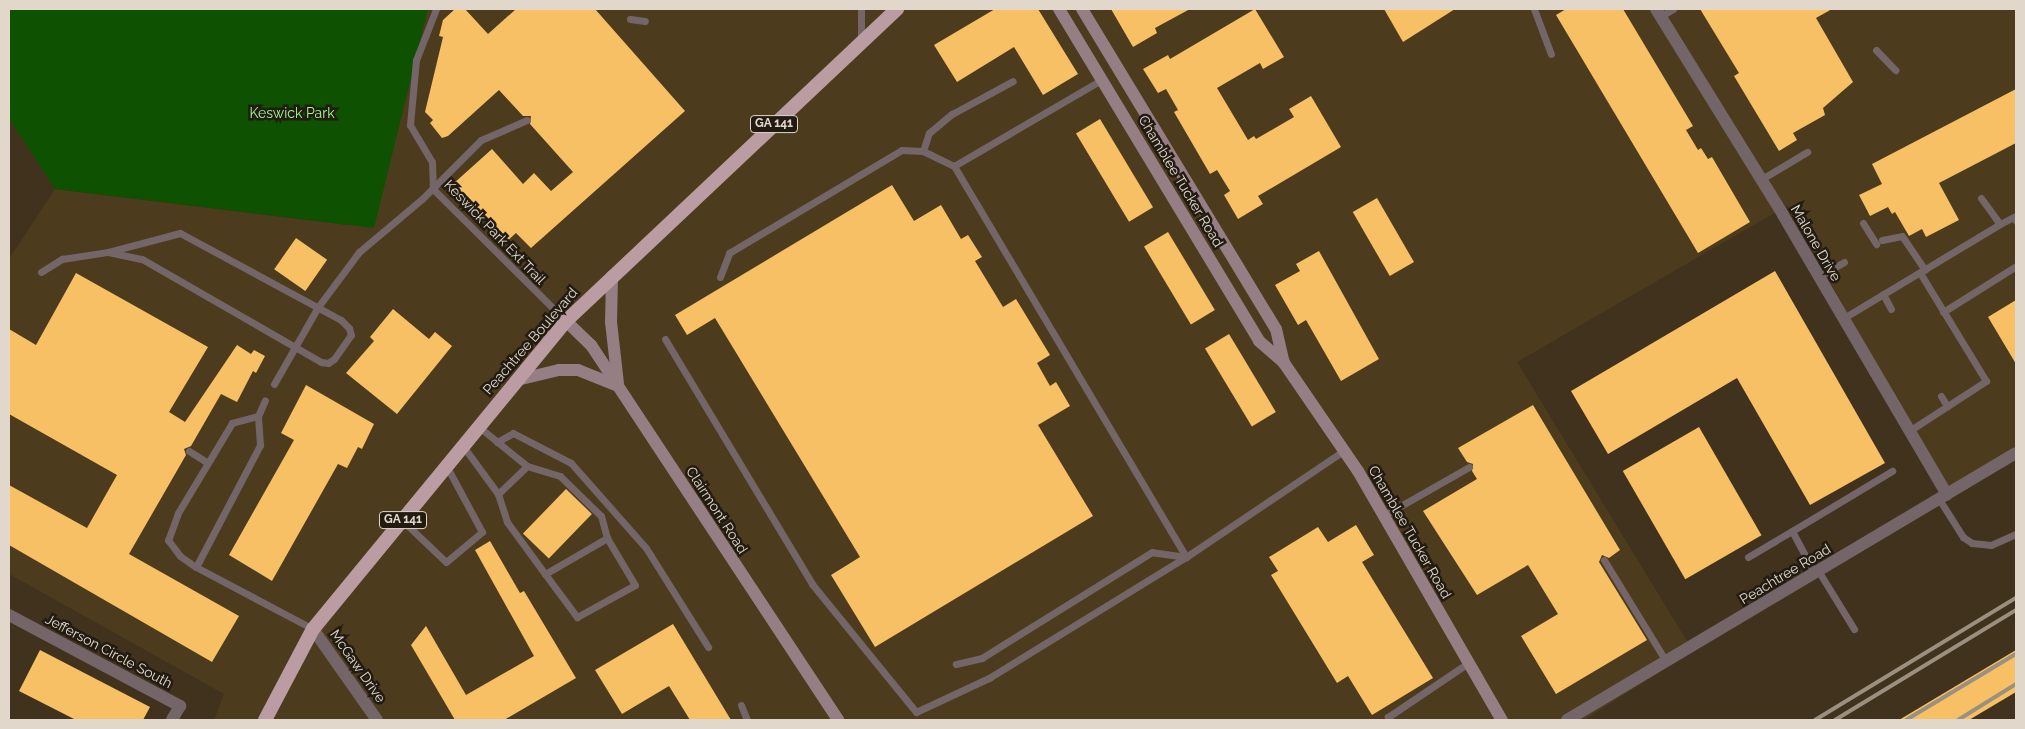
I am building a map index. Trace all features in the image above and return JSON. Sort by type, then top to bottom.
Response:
[{"type":"highway","name":"Peachtree Boulevard","points":[[265,720],[313,629],[566,321],[897,9]]},
{"type":"main road","name":"Chamblee Tucker Road","points":[[1059,9],[1259,341],[1284,363],[1343,451],[1502,720]]},
{"type":"main road","name":"Chamblee Tucker Road","points":[[1082,9],[1276,329],[1284,363]]},
{"type":"main road","points":[[612,276],[611,322],[620,388]]},
{"type":"main road","name":"Clairmont Road","points":[[566,321],[586,337],[838,720]]},
{"type":"main road","points":[[517,380],[560,370],[578,370],[620,388]]},
{"type":"street","name":"Malone Drive","points":[[1658,12],[1759,180],[1783,215],[1817,277],[1910,431],[1943,496]]},
{"type":"street","name":"Peachtree Road","points":[[1567,720],[1817,573],[2016,452]]},
{"type":"street","name":"Jefferson Circle South","points":[[9,615],[180,706],[172,720]]},
{"type":"street","name":"McGaw Drive","points":[[313,629],[377,720]]},
{"type":"lane","name":"Keswick Park Ext Trail","points":[[436,9],[416,60],[410,125],[432,162],[433,189],[566,321]]},
{"type":"lane","points":[[861,9],[861,42]]},
{"type":"lane","points":[[1534,9],[1551,54]]},
{"type":"lane","points":[[1658,12],[1673,9]]},
{"type":"lane","points":[[630,19],[645,21]]},
{"type":"lane","points":[[1876,50],[1895,70]]},
{"type":"lane","points":[[954,166],[1101,80]]},
{"type":"lane","points":[[923,151],[929,133],[952,114],[1013,81]]},
{"type":"lane","points":[[274,384],[318,307],[359,252],[433,189],[481,140],[527,120]]},
{"type":"lane","points":[[720,277],[729,253],[902,150],[923,151],[954,166],[1186,557]]},
{"type":"lane","points":[[1759,180],[1807,152]]},
{"type":"lane","points":[[1981,198],[2000,224]]},
{"type":"lane","points":[[1842,319],[2000,224],[2014,217],[2016,221]]},
{"type":"lane","points":[[1863,223],[1879,242],[1902,236],[1943,312],[1986,381],[1910,431]]},
{"type":"lane","points":[[41,272],[62,259],[108,252],[180,233],[341,320],[349,328],[351,335],[334,359],[328,363],[293,348],[142,259],[108,252]]},
{"type":"lane","points":[[1817,277],[1844,262]]},
{"type":"lane","points":[[1943,312],[2016,266]]},
{"type":"lane","points":[[1883,294],[1891,309]]},
{"type":"lane","points":[[665,339],[812,584],[916,712],[989,678],[1186,557],[1343,451]]},
{"type":"lane","points":[[1941,396],[1947,406]]},
{"type":"lane","points":[[196,567],[260,445],[258,416],[266,400]]},
{"type":"lane","points":[[258,416],[232,423],[178,513],[168,540],[180,556],[196,567],[313,629]]},
{"type":"lane","points":[[463,446],[498,494],[507,522],[577,617],[635,585],[607,538],[601,516],[560,476],[527,466],[479,426]]},
{"type":"lane","points":[[497,442],[513,433],[571,463],[646,548],[708,648]]},
{"type":"lane","points":[[188,450],[208,463]]},
{"type":"lane","points":[[498,494],[527,466]]},
{"type":"lane","points":[[403,521],[446,562],[482,532],[446,467]]},
{"type":"lane","points":[[1383,516],[1469,467]]},
{"type":"lane","points":[[1748,557],[1892,471]]},
{"type":"lane","points":[[1943,496],[1963,537],[1972,543],[1991,544],[2016,534]]},
{"type":"lane","points":[[1792,531],[1854,629]]},
{"type":"lane","points":[[545,574],[607,538]]},
{"type":"lane","points":[[956,664],[982,658],[1152,552],[1186,557]]},
{"type":"lane","points":[[1604,560],[1666,661]]},
{"type":"lane","points":[[1390,720],[1388,718],[1468,663]]},
{"type":"lane","points":[[741,705],[747,720]]},
{"type":"shaded area","points":[[397,9],[2016,9],[2016,453],[1947,494],[1788,205],[1517,362],[1693,651],[1584,720],[214,720],[224,694],[9,574],[9,259],[55,189],[347,225]]},
{"type":"green space","name":"Keswick Park","points":[[9,9],[428,9],[374,228],[55,189],[9,119]]},
{"type":"building","points":[[455,9],[465,9],[488,34],[516,9],[595,9],[685,111],[531,248],[516,233],[506,242],[453,184],[492,149],[523,184],[534,173],[551,191],[573,172],[530,124],[531,116],[523,116],[499,90],[448,136],[442,138],[430,123],[433,120],[425,112],[443,37],[439,36],[443,20]]},
{"type":"building","points":[[995,9],[1038,9],[1078,74],[1043,95],[1014,47],[957,82],[934,45]]},
{"type":"building","points":[[1111,9],[1190,9],[1155,28],[1157,33],[1133,47]]},
{"type":"building","points":[[1255,9],[1284,57],[1263,69],[1260,63],[1217,88],[1248,140],[1254,136],[1256,139],[1294,117],[1289,109],[1311,96],[1341,147],[1258,196],[1263,204],[1238,219],[1224,195],[1230,191],[1217,170],[1210,174],[1174,112],[1178,110],[1166,89],[1158,93],[1143,69],[1168,55],[1170,59]]},
{"type":"building","points":[[1384,9],[1455,9],[1403,42]]},
{"type":"building","points":[[1566,9],[1623,9],[1693,126],[1686,130],[1698,150],[1701,148],[1708,159],[1712,157],[1750,222],[1698,253],[1556,15]]},
{"type":"building","points":[[1700,9],[1832,9],[1816,18],[1853,82],[1823,108],[1825,115],[1793,133],[1797,140],[1779,151],[1734,76],[1739,73]]},
{"type":"building","points":[[2016,89],[2016,143],[1939,183],[1959,220],[1926,237],[1922,229],[1909,236],[1895,212],[1892,214],[1888,207],[1870,216],[1859,195],[1882,184],[1872,164]]},
{"type":"building","points":[[1100,119],[1153,207],[1129,222],[1076,133]]},
{"type":"building","points":[[892,185],[914,221],[941,205],[961,239],[968,235],[982,257],[975,261],[1003,307],[1016,299],[1050,355],[1037,363],[1050,386],[1056,382],[1070,406],[1038,425],[1093,516],[875,647],[831,575],[860,557],[715,318],[687,335],[675,315]]},
{"type":"building","points":[[1377,198],[1414,262],[1390,276],[1353,212]]},
{"type":"building","points":[[1168,232],[1215,310],[1191,324],[1144,246]]},
{"type":"building","points":[[296,238],[327,260],[305,291],[274,269]]},
{"type":"building","points":[[1319,251],[1379,359],[1341,381],[1306,320],[1298,325],[1275,285],[1300,271],[1296,264]]},
{"type":"building","points":[[1775,271],[1885,463],[1810,505],[1737,378],[1608,454],[1571,391]]},
{"type":"building","points":[[76,273],[208,347],[169,412],[185,422],[237,345],[251,354],[254,350],[265,356],[256,373],[253,371],[237,402],[221,394],[191,446],[184,449],[186,455],[129,554],[239,616],[212,662],[9,545],[9,485],[87,528],[117,475],[9,414],[9,329],[36,345]]},
{"type":"building","points":[[2016,300],[2016,364],[1988,317]]},
{"type":"building","points":[[393,309],[429,339],[435,332],[452,346],[397,414],[346,373],[374,341],[370,337]]},
{"type":"building","points":[[1229,334],[1276,412],[1252,426],[1205,348]]},
{"type":"building","points":[[306,385],[374,424],[362,449],[358,447],[347,468],[338,464],[272,581],[229,555],[294,440],[281,433]]},
{"type":"building","points":[[1533,405],[1620,550],[1609,558],[1602,555],[1599,562],[1647,640],[1556,694],[1521,636],[1558,614],[1528,565],[1477,595],[1423,511],[1477,479],[1472,471],[1473,464],[1467,462],[1458,448]]},
{"type":"building","points":[[1699,427],[1762,535],[1685,579],[1623,471]]},
{"type":"building","points":[[566,489],[592,514],[549,559],[523,534]]},
{"type":"building","points":[[1356,525],[1374,555],[1362,562],[1433,678],[1372,715],[1348,676],[1337,683],[1271,575],[1278,571],[1269,557],[1318,527],[1328,542]]},
{"type":"building","points":[[490,541],[520,593],[524,591],[576,678],[504,720],[455,720],[411,645],[426,626],[466,695],[534,656],[475,550]]},
{"type":"building","points":[[673,624],[731,720],[690,720],[669,686],[622,714],[595,670]]},
{"type":"building","points":[[40,650],[150,707],[143,720],[76,720],[19,691]]},
{"type":"building","points":[[2016,650],[2016,692],[1969,720],[1899,720]]},
{"type":"railway","points":[[1815,720],[2016,598]]},
{"type":"railway","points":[[1835,720],[2016,610]]},
{"type":"railway","points":[[1906,720],[2016,654]]},
{"type":"railway","points":[[1958,720],[2016,684]]}]
